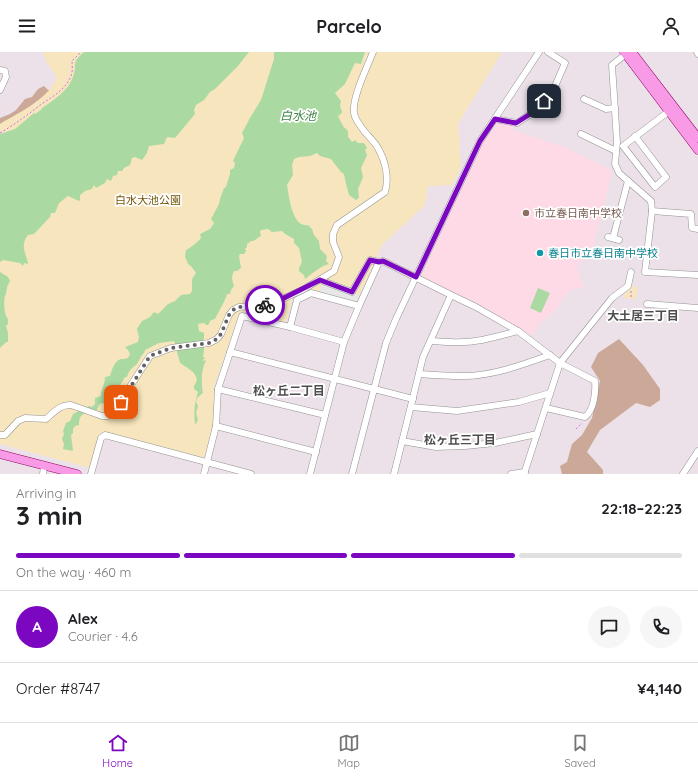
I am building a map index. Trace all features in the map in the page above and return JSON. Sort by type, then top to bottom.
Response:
[{"type":"main road","points":[[627,53],[668,112],[698,150]]},
{"type":"main road","points":[[627,53],[698,138]]},
{"type":"main road","points":[[0,454],[43,470],[77,474]]},
{"type":"street","points":[[0,435],[5,435],[18,421],[25,418],[46,419],[58,408],[66,405],[71,405],[102,416],[108,416],[114,411],[150,356],[171,348],[209,343],[217,339],[221,334],[229,315],[233,310],[239,307],[266,305],[276,302],[320,280],[334,271],[339,257],[333,234],[337,225],[384,192],[387,185],[386,170],[379,150],[356,120],[354,114],[356,96],[373,52]]},
{"type":"street","points":[[352,474],[373,388],[386,344],[396,319],[480,141],[539,52]]},
{"type":"street","points":[[495,119],[516,123],[535,111],[554,91],[565,63],[548,52]]},
{"type":"street","points":[[627,53],[612,65],[615,108],[615,164],[619,173],[651,201],[652,211],[645,272],[698,275]]},
{"type":"street","points":[[0,70],[5,71],[6,77],[0,90]]},
{"type":"street","points":[[584,99],[594,100],[606,109],[615,108]]},
{"type":"street","points":[[635,136],[666,177],[655,186],[623,146],[635,136],[668,112]]},
{"type":"street","points":[[581,134],[616,151]]},
{"type":"street","points":[[613,238],[628,181]]},
{"type":"street","points":[[652,211],[691,214],[692,228],[698,229]]},
{"type":"street","points":[[320,280],[352,292],[370,260],[379,262],[383,261],[451,296],[476,307],[518,331],[560,363],[595,381],[596,390],[589,413],[585,417],[546,408]]},
{"type":"street","points":[[310,474],[344,342],[379,262]]},
{"type":"street","points":[[511,474],[525,473],[560,363],[612,298],[628,286],[630,272]]},
{"type":"street","points":[[290,327],[297,300],[310,294],[359,306]]},
{"type":"street","points":[[395,474],[423,357],[451,296]]},
{"type":"street","points":[[647,304],[698,308]]},
{"type":"street","points":[[204,474],[216,426],[218,389],[242,316],[344,342]]},
{"type":"street","points":[[431,341],[471,342],[518,331]]},
{"type":"street","points":[[230,352],[413,399]]},
{"type":"street","points":[[419,374],[463,376],[488,373],[527,364],[550,356]]},
{"type":"street","points":[[218,389],[325,415]]},
{"type":"street","points":[[411,407],[457,411],[520,402],[550,393]]},
{"type":"street","points":[[216,426],[316,452]]},
{"type":"street","points":[[402,441],[443,447],[495,443],[537,434]]},
{"type":"street","points":[[91,474],[101,438],[105,435],[251,474]]},
{"type":"street","points":[[683,474],[698,451]]},
{"type":"path","points":[[0,132],[23,119],[40,105],[57,94],[72,74],[72,61],[81,52]]},
{"type":"path","points":[[576,428],[581,424],[585,417]]},
{"type":"shaded area","points":[[44,86],[48,90],[51,90],[0,131],[0,118],[16,110],[25,99],[32,97],[38,89]]},
{"type":"shaded area","name":"市立春日南中学校","points":[[499,122],[513,125],[513,130],[564,147],[612,170],[591,256],[579,263],[577,267],[584,288],[571,289],[553,313],[541,322],[532,336],[477,303],[422,280],[422,274],[483,143]]},
{"type":"shaded area","points":[[323,281],[359,295],[356,303],[319,292]]},
{"type":"shaded area","points":[[619,339],[643,365],[660,389],[660,400],[650,407],[636,403],[600,430],[587,452],[603,470],[603,474],[562,474],[560,466],[567,462],[572,444],[582,435],[592,418],[600,381],[591,367],[598,353]]},
{"type":"green space","name":"白水大池公園","points":[[43,52],[502,52],[458,124],[461,163],[452,185],[428,186],[425,205],[382,245],[356,303],[310,289],[292,299],[287,320],[284,322],[244,312],[239,314],[214,387],[213,423],[205,457],[201,459],[101,433],[99,435],[90,468],[0,444],[0,124],[40,99],[57,78],[46,61]]},
{"type":"green space","points":[[633,286],[638,287],[636,299],[624,298],[624,295]]},
{"type":"water","points":[[84,52],[249,52],[237,67],[210,92],[204,100],[196,105],[194,110],[195,114],[175,138],[167,137],[164,144],[149,146],[147,153],[142,160],[135,157],[132,158],[130,165],[122,171],[118,171],[117,175],[113,176],[111,181],[107,179],[105,183],[96,188],[94,185],[92,189],[85,191],[80,195],[79,201],[68,196],[59,203],[55,213],[51,213],[50,217],[34,234],[28,235],[25,239],[24,250],[28,264],[24,263],[23,266],[20,263],[3,260],[0,262],[0,134],[15,129],[64,91],[71,82],[77,59]]},
{"type":"water","name":"白水池","points":[[274,52],[365,52],[361,64],[355,63],[345,84],[335,93],[341,101],[340,106],[342,112],[338,116],[343,126],[348,131],[348,137],[352,142],[355,140],[358,143],[364,143],[367,148],[365,150],[367,155],[361,168],[363,177],[358,189],[359,198],[356,200],[349,195],[344,174],[331,159],[320,156],[317,153],[294,159],[292,165],[293,175],[287,185],[290,203],[295,217],[298,222],[303,225],[308,225],[312,229],[314,235],[319,241],[320,249],[327,256],[326,261],[329,264],[319,268],[305,279],[304,275],[299,271],[302,262],[299,248],[294,243],[294,239],[282,231],[272,232],[268,229],[261,230],[261,236],[247,244],[244,254],[240,254],[241,268],[234,271],[232,278],[234,286],[230,294],[227,294],[215,319],[211,320],[208,325],[204,323],[198,324],[199,331],[204,333],[203,357],[205,358],[202,361],[206,360],[202,376],[203,393],[197,398],[196,402],[198,406],[196,413],[198,420],[195,425],[194,416],[196,401],[198,392],[194,389],[194,386],[197,378],[193,372],[180,363],[174,341],[159,343],[145,350],[137,364],[131,369],[127,377],[125,377],[113,395],[109,406],[102,403],[99,405],[97,410],[82,415],[79,425],[75,426],[71,435],[73,451],[63,449],[64,444],[62,439],[66,423],[70,421],[73,414],[89,406],[92,407],[95,404],[95,398],[101,396],[105,377],[110,376],[114,366],[119,360],[128,358],[130,354],[125,347],[138,342],[139,337],[137,329],[142,321],[150,317],[154,312],[158,314],[168,304],[175,301],[181,295],[190,294],[192,291],[192,279],[196,273],[188,264],[185,256],[186,250],[192,247],[201,238],[200,234],[210,229],[214,223],[211,219],[219,204],[224,188],[226,187],[230,170],[234,168],[235,163],[233,161],[244,138],[242,133],[261,100],[274,59]]},
{"type":"water","points":[[0,272],[8,277],[10,281],[4,299],[8,319],[8,324],[6,326],[8,342],[0,348]]},
{"type":"water","points":[[538,288],[550,293],[541,313],[530,308]]},
{"type":"way so far","points":[[121,402],[150,356],[171,348],[209,343],[217,339],[221,334],[229,315],[233,310],[239,307],[265,305]]},
{"type":"place","name":"市立春日南中学校","points":[[526,213]]},
{"type":"place","name":"春日市立春日南中学校","points":[[540,253]]},
{"type":"district","name":"大土居三丁目","points":[[643,316]]},
{"type":"district","name":"松ヶ丘二丁目","points":[[289,391]]},
{"type":"district","name":"松ヶ丘三丁目","points":[[460,440]]},
{"type":"route","points":[[265,305],[276,302],[320,280],[352,292],[370,260],[379,262],[383,261],[416,277],[480,141],[495,119],[516,123],[535,111],[544,101]]}]
